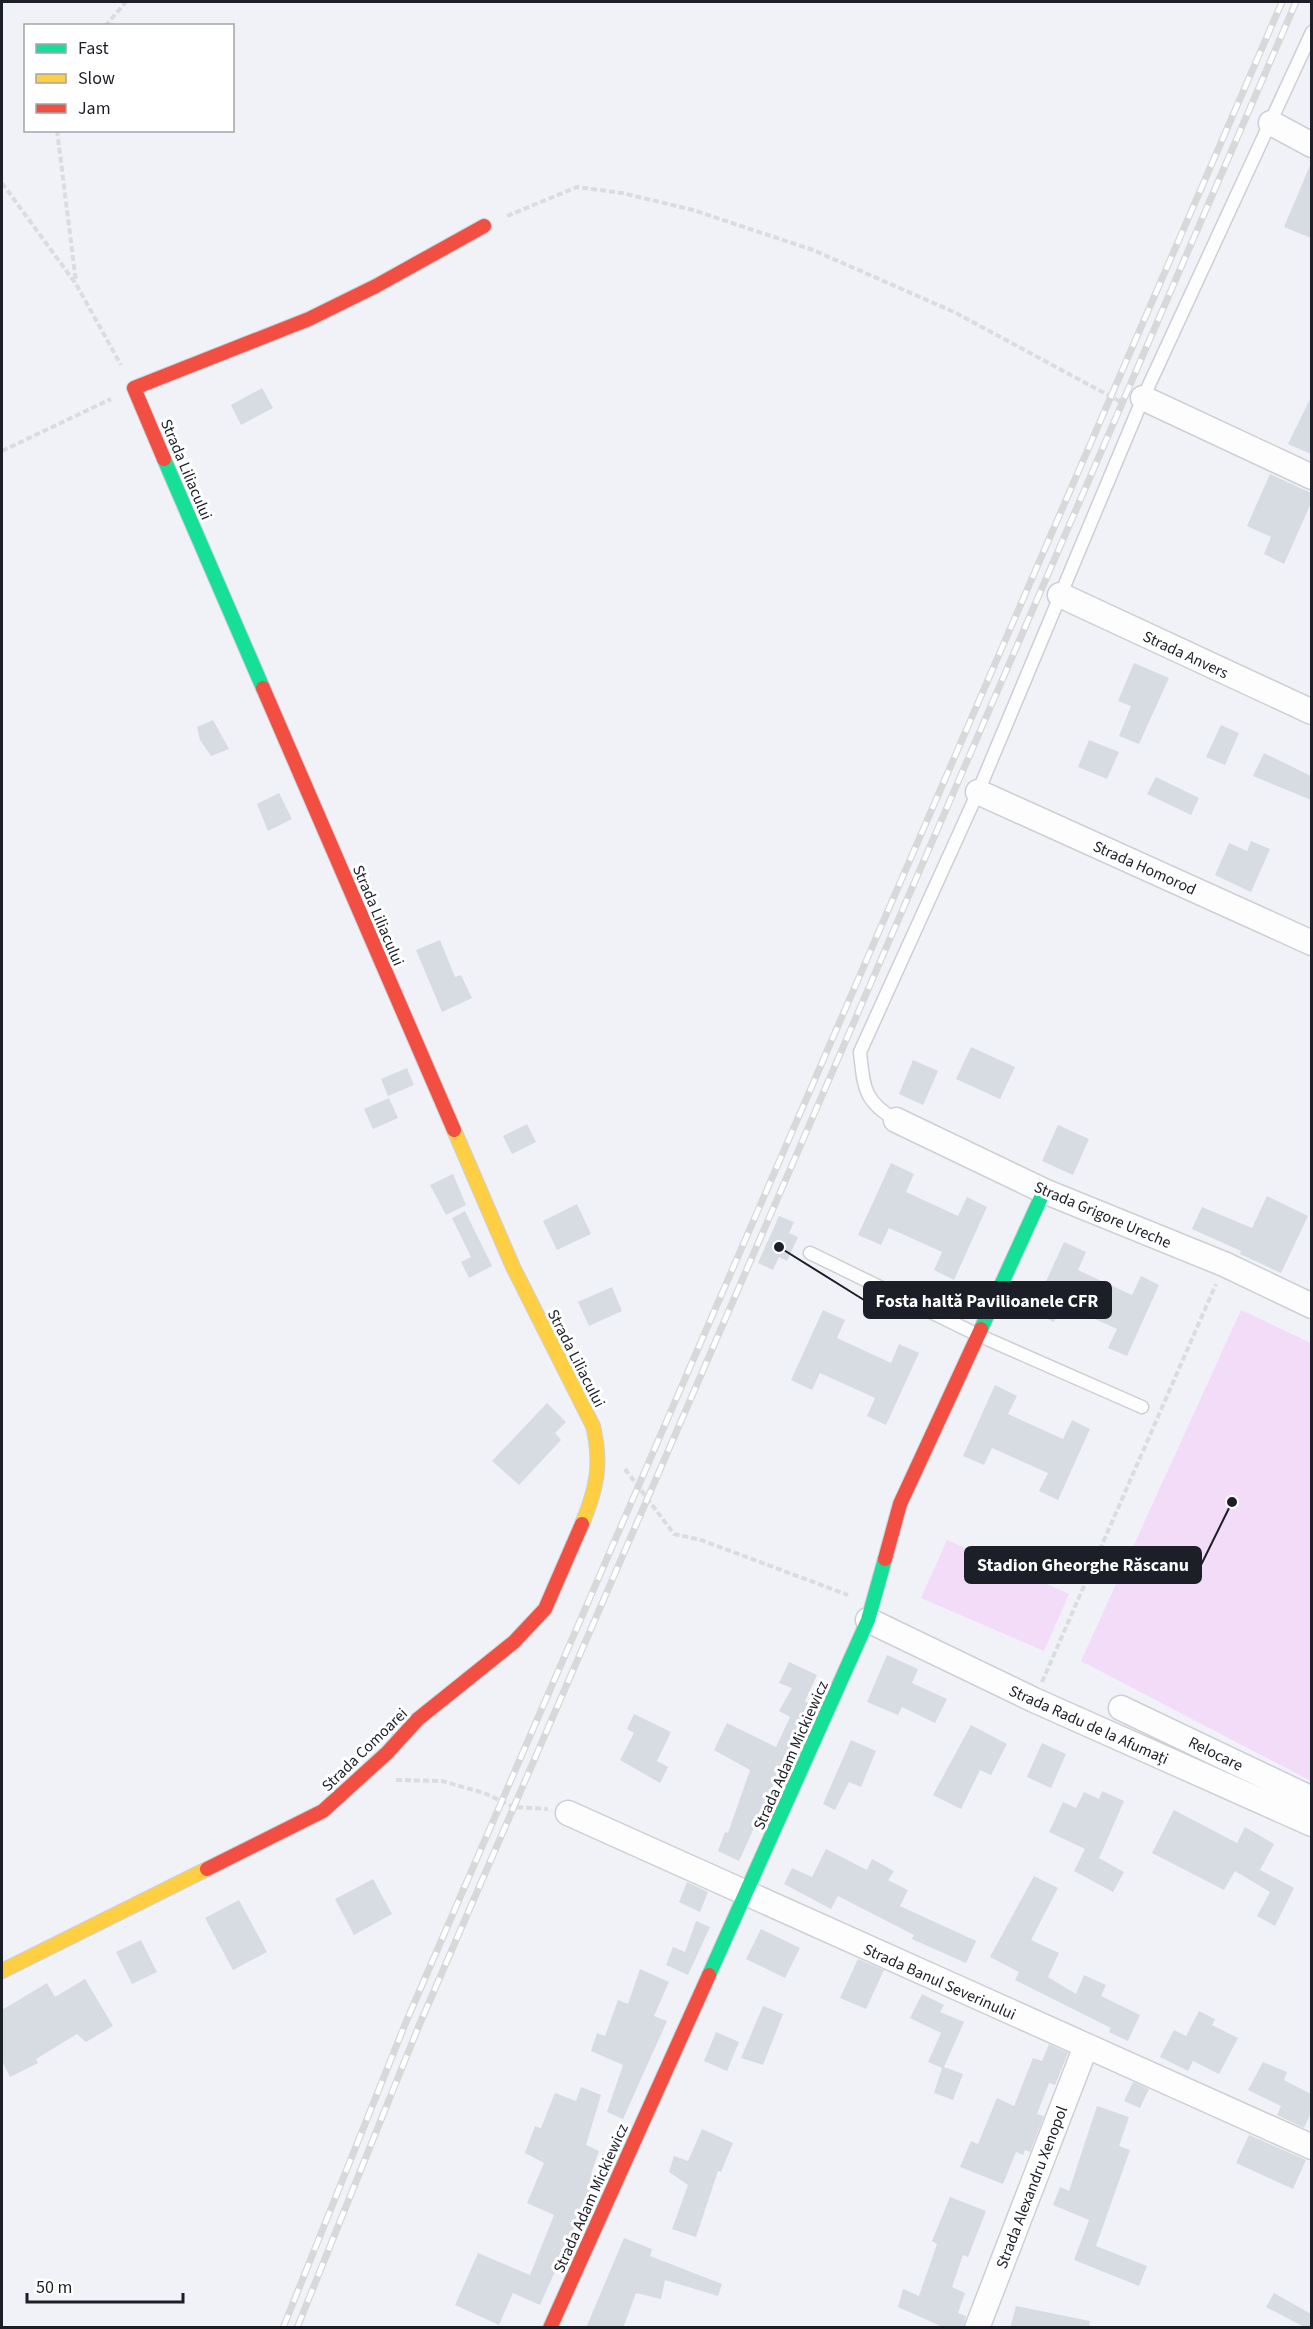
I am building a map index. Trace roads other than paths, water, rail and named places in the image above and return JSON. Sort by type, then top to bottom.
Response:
[{"type":"street","points":[[1271,123],[1311,145]]},
{"type":"street","name":"Strada Liliacului","points":[[484,226],[376,286],[309,319],[134,388],[513,1267],[593,1426],[599,1452]]},
{"type":"street","points":[[1143,398],[1311,477]]},
{"type":"street","name":"Strada Anvers","points":[[1060,595],[1311,712]]},
{"type":"street","name":"Strada Homorod","points":[[978,792],[1311,943]]},
{"type":"street","name":"Strada Grigore Ureche","points":[[896,1120],[1044,1191],[1224,1264],[1311,1306]]},
{"type":"street","name":"Strada Adam Mickiewicz","points":[[550,2328],[746,1894],[870,1612],[900,1504],[1044,1191]]},
{"type":"street","name":"Strada Comoarei","points":[[2,1971],[323,1811],[387,1753],[418,1719],[514,1642],[545,1609],[590,1504],[598,1475],[599,1452]]},
{"type":"street","name":"Strada Radu de la Afumați","points":[[870,1612],[1034,1700],[1311,1824]]},
{"type":"street","name":"Relocare","points":[[1121,1707],[1311,1799]]},
{"type":"street","name":"Strada Banul Severinului","points":[[568,1813],[1311,2148]]},
{"type":"street","name":"Strada Alexandru Xenopol","points":[[977,2328],[1086,2046]]},
{"type":"lane","points":[[896,1120],[877,1109],[864,1090],[860,1052],[978,792],[1143,398],[1311,32]]},
{"type":"lane","points":[[810,1253],[978,1335],[1142,1407]]},
{"type":"railway","points":[[283,2328],[406,2022],[1282,2]]},
{"type":"railway","points":[[297,2328],[418,2028],[1296,2]]},
{"type":"place","name":"Fosta haltă Pavilioanele CFR","points":[[779,1247]]},
{"type":"place","name":"Stadion Gheorghe Răscanu","points":[[1232,1502]]}]
